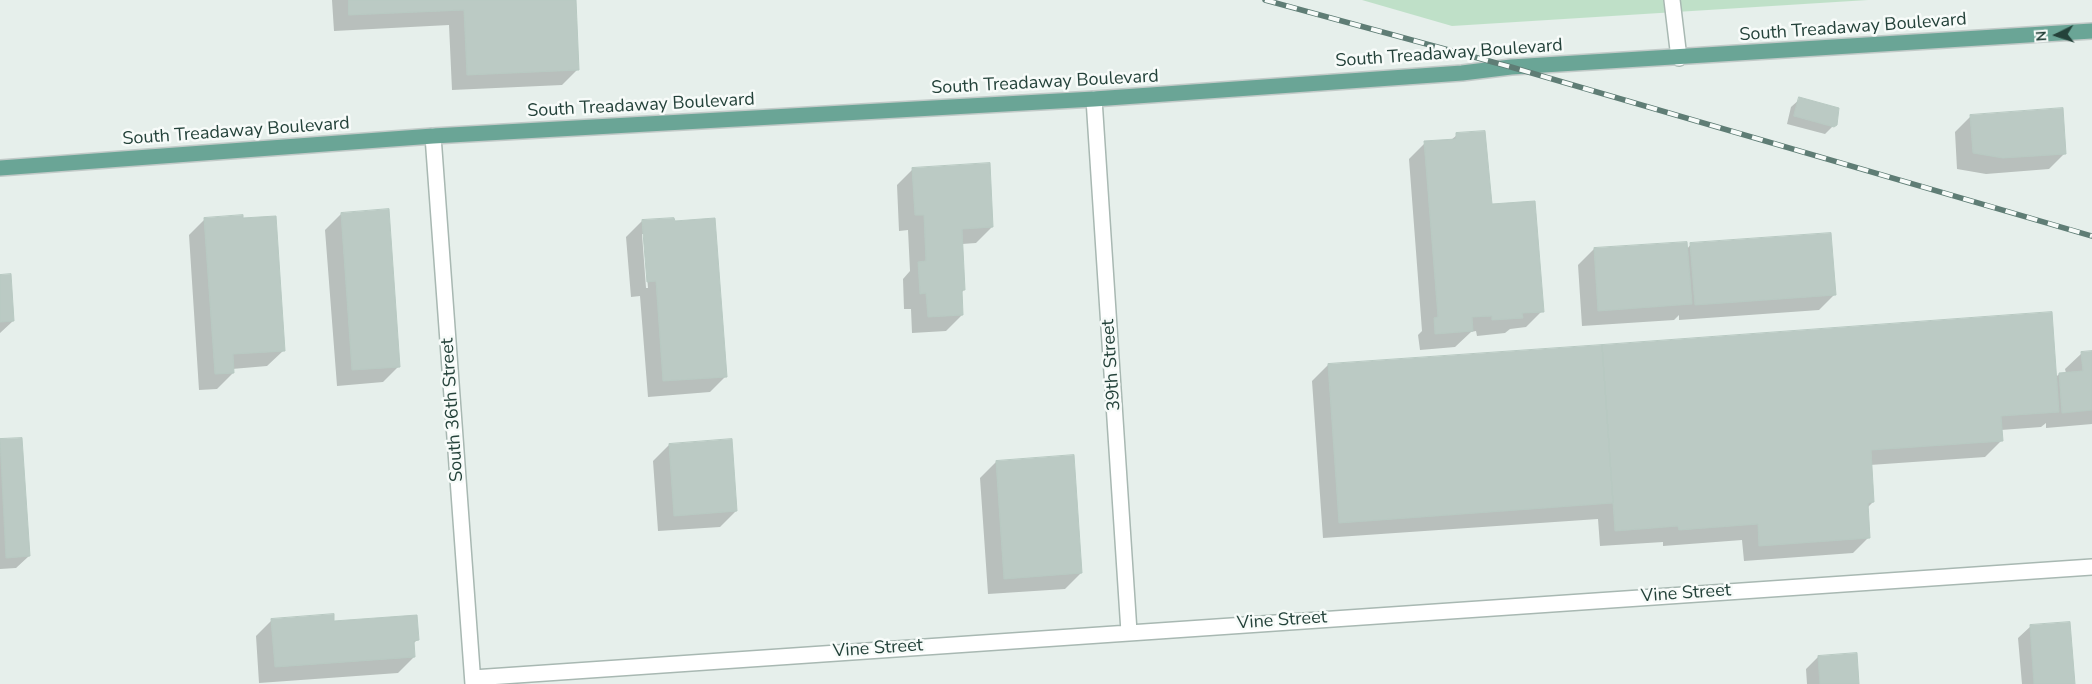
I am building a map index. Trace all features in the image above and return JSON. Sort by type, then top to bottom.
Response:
[{"type":"main road","name":"South Treadaway Boulevard","points":[[0,168],[433,136],[1094,99],[1462,73],[1511,67],[2092,31]]},
{"type":"street","points":[[1672,0],[1680,58]]},
{"type":"street","name":"39th Street","points":[[1094,99],[1129,632]]},
{"type":"street","name":"South 36th Street","points":[[433,136],[473,681]]},
{"type":"street","name":"Vine Street","points":[[473,681],[1129,632],[2092,567]]},
{"type":"green space","points":[[1362,0],[1868,0],[1452,26]]},
{"type":"building","points":[[349,0],[576,0],[579,70],[467,75],[464,10],[349,15]]},
{"type":"building","points":[[1799,97],[1839,108],[1837,125],[1834,127],[1794,116]]},
{"type":"building","points":[[2063,108],[2066,154],[2003,158],[1973,153],[1970,115]]},
{"type":"building","points":[[1485,131],[1492,204],[1535,201],[1544,312],[1522,313],[1523,318],[1492,320],[1492,316],[1472,317],[1473,331],[1435,334],[1434,318],[1438,317],[1424,141],[1456,139],[1456,133]]},
{"type":"building","points":[[990,163],[993,227],[962,229],[965,290],[962,290],[963,315],[928,317],[926,293],[920,294],[918,262],[926,261],[924,215],[915,215],[912,168]]},
{"type":"building","points":[[389,209],[400,367],[352,370],[341,213]]},
{"type":"building","points":[[243,215],[243,218],[276,216],[285,351],[233,354],[234,373],[215,374],[204,218]]},
{"type":"building","points":[[674,218],[675,221],[715,218],[727,377],[663,381],[656,281],[647,282],[642,220]]},
{"type":"building","points":[[1831,233],[1836,295],[1695,305],[1690,243]]},
{"type":"building","points":[[1687,242],[1692,304],[1598,311],[1594,248]]},
{"type":"building","points":[[11,274],[14,321],[0,322],[0,275]]},
{"type":"building","points":[[2052,312],[2059,412],[2001,416],[2003,441],[1871,450],[1874,502],[1868,503],[1870,538],[1759,546],[1758,524],[1679,530],[1678,526],[1615,531],[1602,345]]},
{"type":"building","points":[[1602,345],[1613,503],[1339,523],[1328,364]]},
{"type":"building","points":[[2092,351],[2092,410],[2062,413],[2059,373],[2083,371],[2081,352]]},
{"type":"building","points":[[22,438],[30,556],[6,558],[0,439]]},
{"type":"building","points":[[732,439],[737,511],[674,516],[669,444]]},
{"type":"building","points":[[1074,455],[1082,573],[1004,579],[996,461]]},
{"type":"building","points":[[334,614],[334,621],[417,615],[419,640],[414,641],[415,657],[275,667],[271,619]]},
{"type":"building","points":[[2070,622],[2075,684],[2034,684],[2030,625]]},
{"type":"building","points":[[1857,653],[1859,684],[1820,684],[1818,656]]},
{"type":"railway","points":[[1265,0],[1511,67],[2092,236]]}]
